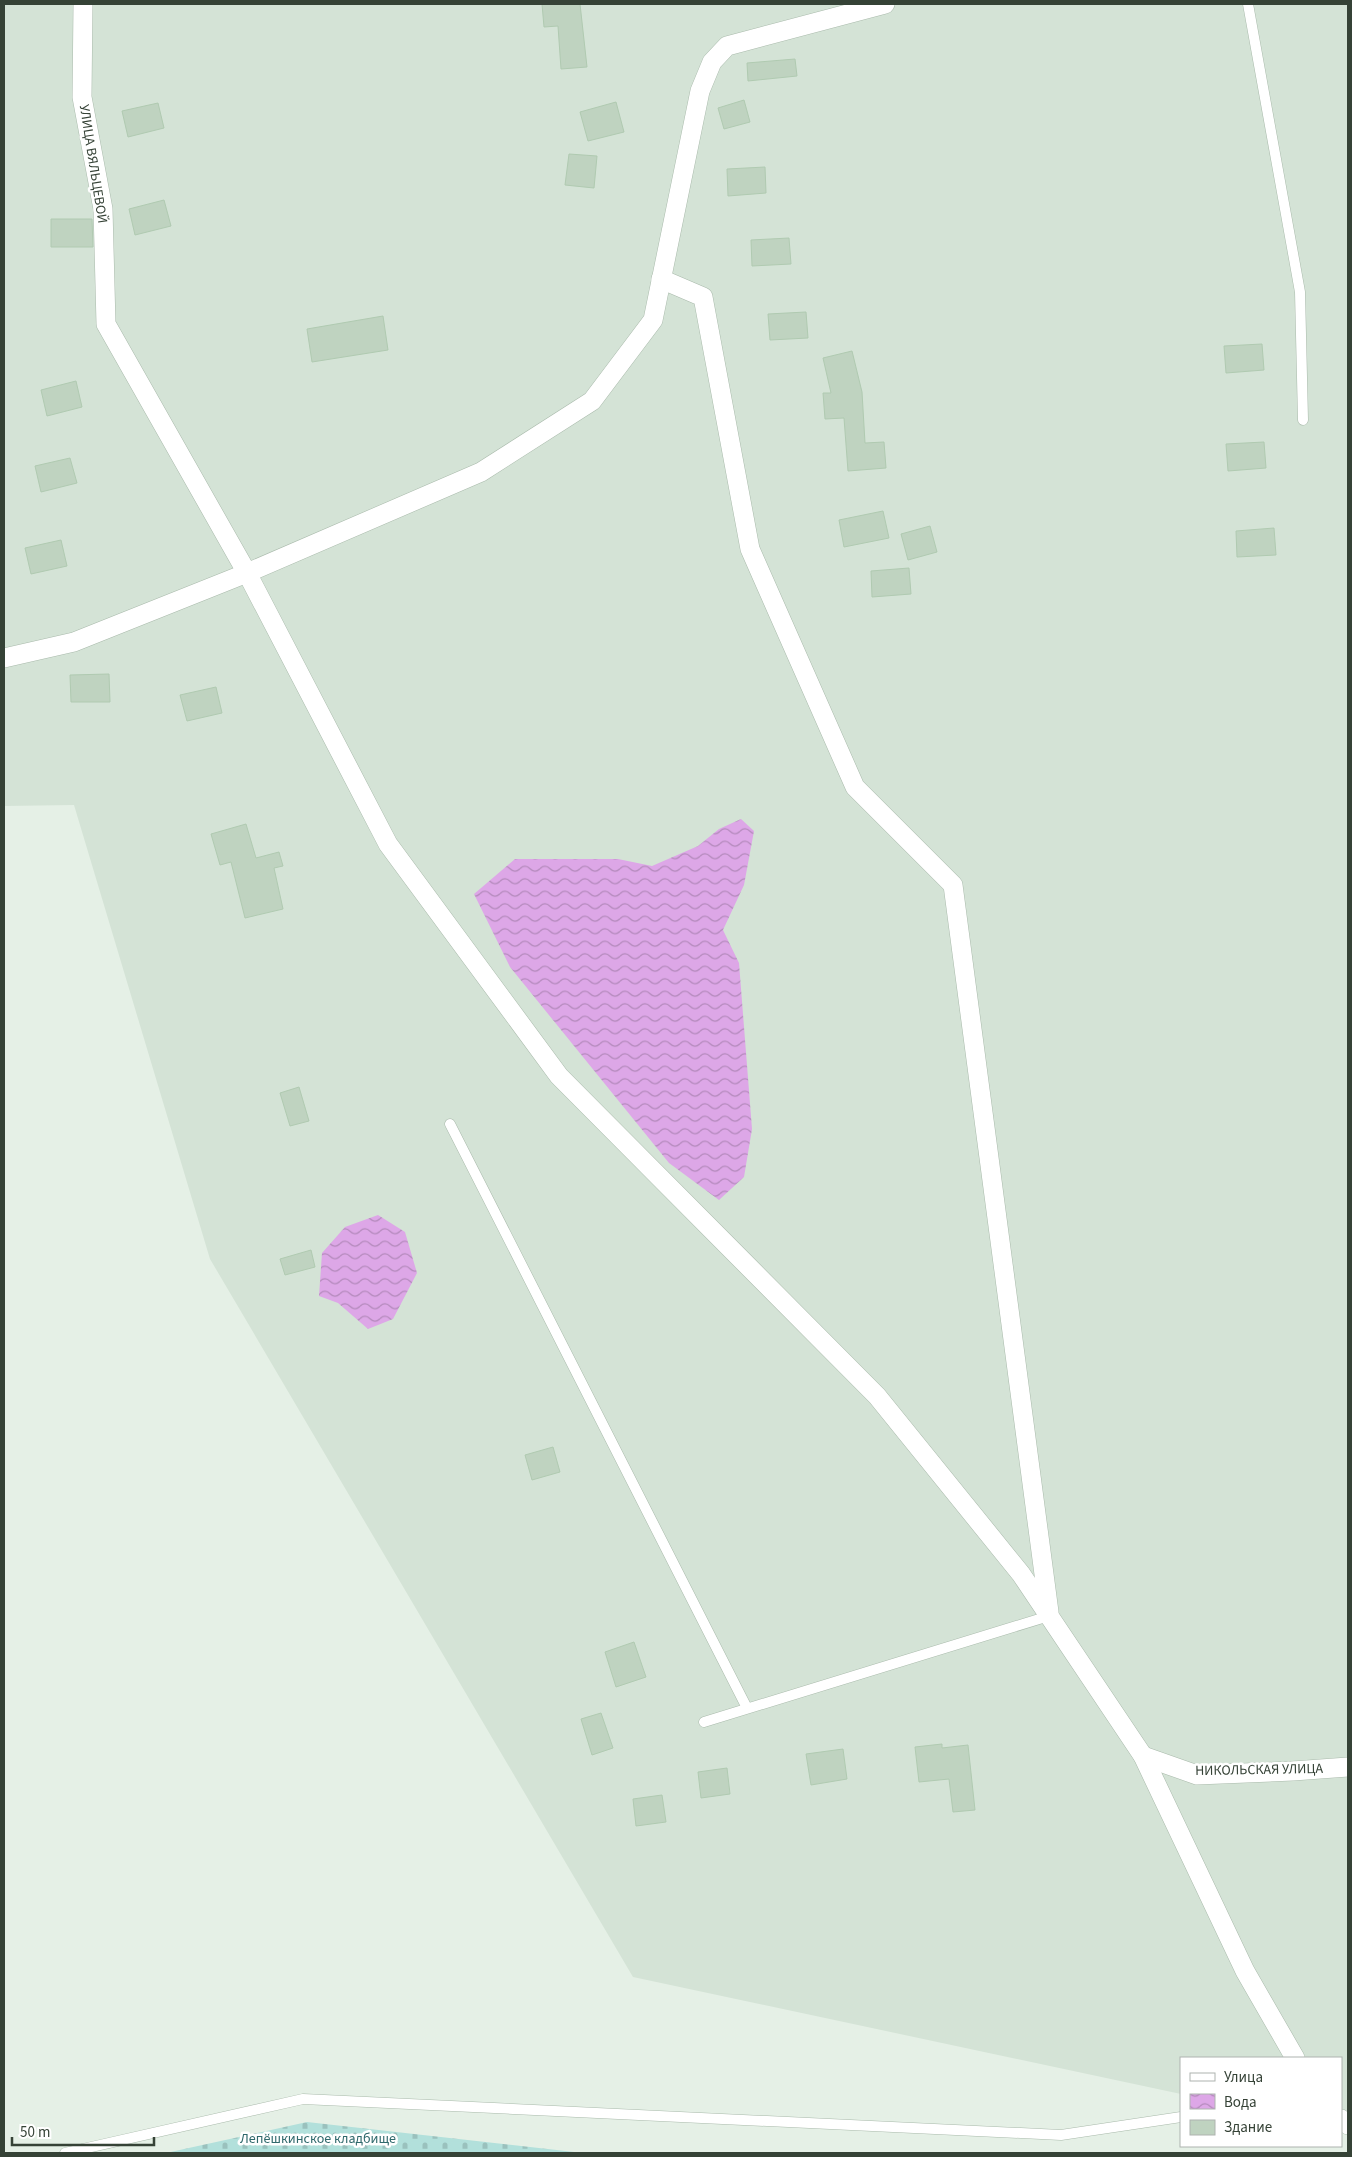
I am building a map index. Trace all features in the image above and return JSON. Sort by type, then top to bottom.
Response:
[{"type":"street","name":"УЛИЦА ВЯЛЬЦЕВОЙ","points":[[83,4],[82,97],[103,209],[106,324],[247,573]]},
{"type":"street","points":[[4,658],[74,642],[247,573],[481,472],[592,401],[652,320],[700,91],[712,62],[727,46],[885,4]]},
{"type":"street","points":[[661,279],[703,297],[750,549],[855,787],[953,885],[1049,1616]]},
{"type":"street","points":[[247,573],[388,844],[559,1076],[876,1396],[1021,1574],[1143,1756],[1245,1971],[1294,2057]]},
{"type":"street","name":"НИКОЛЬСКАЯ УЛИЦА","points":[[1143,1756],[1197,1774],[1348,1767]]},
{"type":"lane","points":[[1248,4],[1300,292],[1303,420]]},
{"type":"lane","points":[[450,1124],[747,1708]]},
{"type":"lane","points":[[704,1722],[1049,1616]]},
{"type":"lane","points":[[65,2153],[303,2099],[1061,2135],[1180,2117]]},
{"type":"shaded area","points":[[4,4],[1348,4],[1348,2130],[1342,2129],[1342,2057],[1180,2057],[1180,2094],[633,1977],[210,1259],[74,805],[4,806]]},
{"type":"green space","name":"Лепёшкинское кладбище","points":[[307,2122],[583,2153],[166,2153]]},
{"type":"water","points":[[741,819],[754,831],[744,885],[723,930],[739,963],[752,1129],[744,1177],[719,1200],[669,1163],[510,967],[474,894],[515,859],[618,859],[652,866],[698,846],[719,829]]},
{"type":"water","points":[[378,1215],[405,1232],[417,1273],[393,1319],[368,1329],[338,1303],[319,1296],[322,1253],[345,1227]]},
{"type":"building","points":[[542,4],[580,4],[587,67],[561,69],[558,26],[544,27]]},
{"type":"building","points":[[795,59],[797,76],[748,81],[747,63]]},
{"type":"building","points":[[744,100],[750,122],[724,129],[718,108]]},
{"type":"building","points":[[616,102],[624,132],[588,141],[580,112]]},
{"type":"building","points":[[158,103],[164,128],[128,137],[122,111]]},
{"type":"building","points":[[569,154],[597,156],[594,188],[565,185]]},
{"type":"building","points":[[765,167],[766,193],[728,196],[727,169]]},
{"type":"building","points":[[164,200],[171,226],[135,235],[129,209]]},
{"type":"building","points":[[51,219],[92,219],[93,247],[51,247]]},
{"type":"building","points":[[789,238],[791,264],[752,266],[751,240]]},
{"type":"building","points":[[806,312],[808,338],[770,340],[768,314]]},
{"type":"building","points":[[383,316],[388,350],[312,362],[307,329]]},
{"type":"building","points":[[1262,344],[1264,370],[1226,373],[1224,346]]},
{"type":"building","points":[[852,351],[862,392],[865,443],[884,442],[886,468],[848,471],[844,418],[825,419],[823,393],[831,393],[823,358]]},
{"type":"building","points":[[76,381],[82,407],[47,416],[41,390]]},
{"type":"building","points":[[1264,442],[1266,468],[1228,471],[1226,444]]},
{"type":"building","points":[[70,458],[77,483],[41,492],[35,466]]},
{"type":"building","points":[[883,511],[889,538],[844,547],[839,520]]},
{"type":"building","points":[[930,526],[937,552],[908,560],[901,534]]},
{"type":"building","points":[[1274,528],[1276,555],[1237,557],[1236,531]]},
{"type":"building","points":[[61,540],[67,566],[31,574],[25,548]]},
{"type":"building","points":[[909,568],[911,594],[872,597],[871,571]]},
{"type":"building","points":[[109,674],[110,702],[71,702],[70,675]]},
{"type":"building","points":[[216,687],[222,713],[187,721],[180,695]]},
{"type":"building","points":[[246,824],[256,858],[279,852],[283,866],[274,868],[283,909],[245,918],[231,862],[220,865],[211,834]]},
{"type":"building","points":[[299,1087],[309,1121],[290,1126],[280,1093]]},
{"type":"building","points":[[311,1250],[315,1267],[285,1275],[280,1259]]},
{"type":"building","points":[[553,1447],[560,1472],[532,1480],[525,1455]]},
{"type":"building","points":[[634,1642],[646,1677],[616,1687],[605,1652]]},
{"type":"building","points":[[601,1713],[613,1748],[592,1755],[581,1719]]},
{"type":"building","points":[[942,1744],[942,1748],[968,1745],[975,1810],[953,1812],[949,1779],[919,1782],[915,1747]]},
{"type":"building","points":[[843,1749],[847,1779],[811,1785],[806,1754]]},
{"type":"building","points":[[727,1768],[730,1794],[701,1798],[698,1772]]},
{"type":"building","points":[[662,1795],[666,1822],[636,1826],[633,1799]]}]
